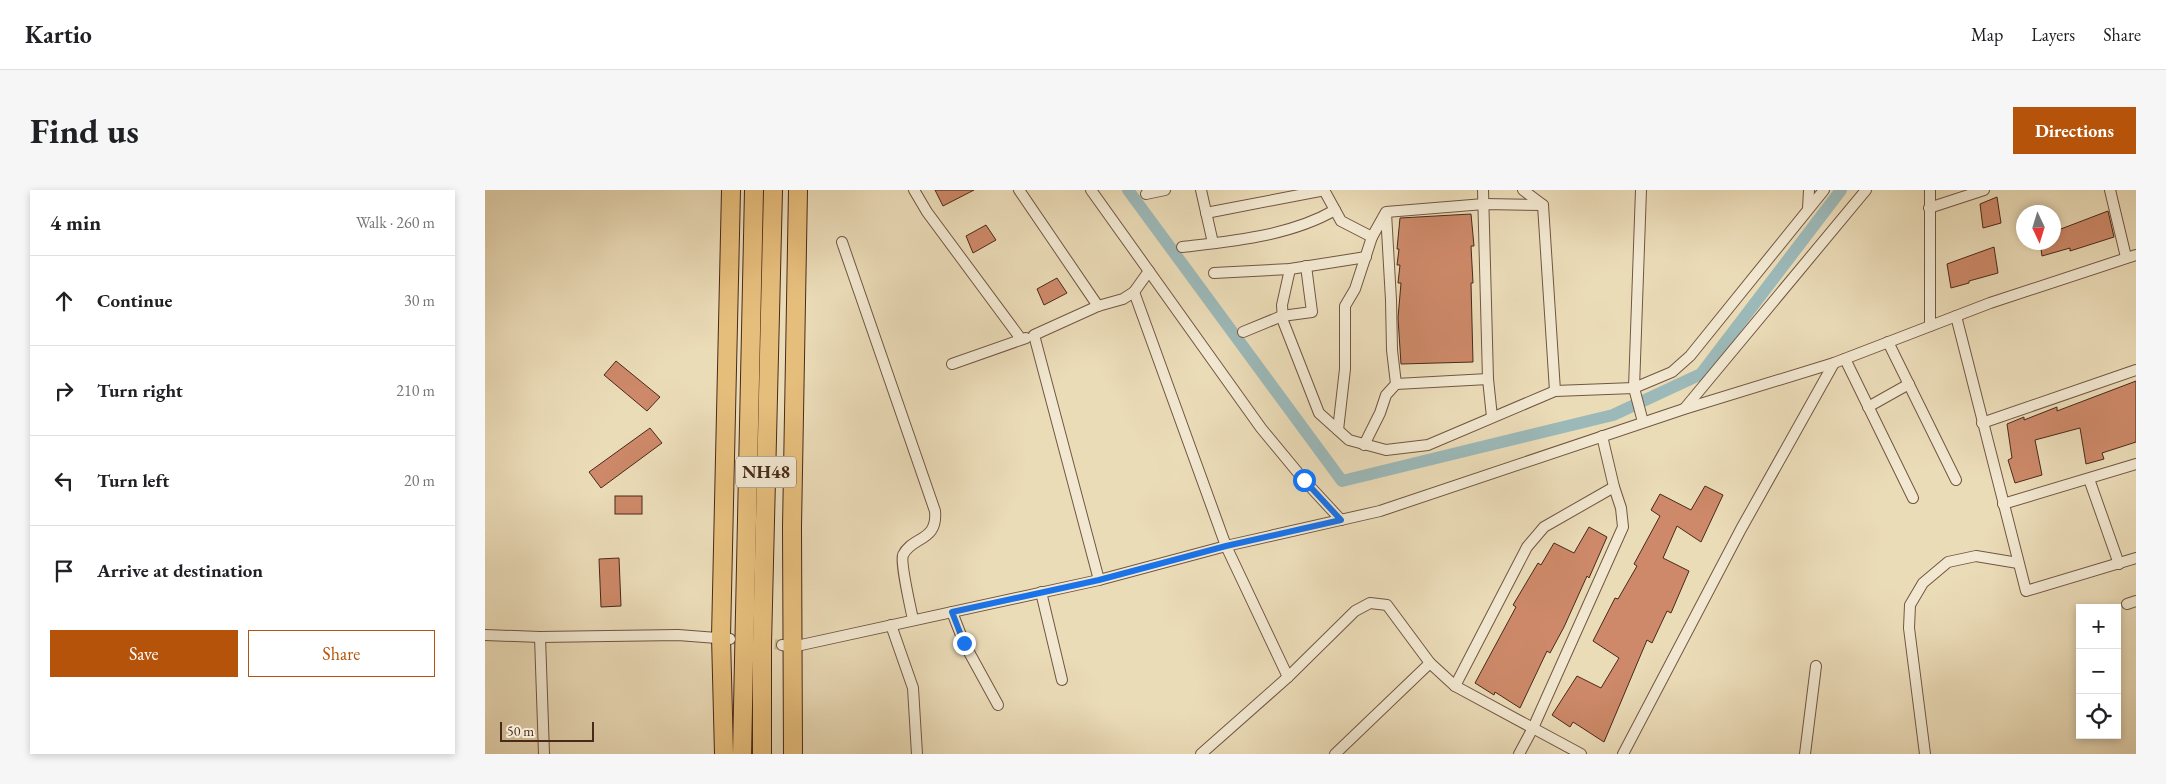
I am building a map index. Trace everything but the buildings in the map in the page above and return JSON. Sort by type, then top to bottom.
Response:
[{"type":"highway","points":[[724,754],[731,190]]},
{"type":"highway","name":"NH48","points":[[742,754],[754,190]]},
{"type":"highway","name":"NH48","points":[[762,754],[761,645],[773,190]]},
{"type":"highway","points":[[793,754],[787,646],[792,527],[798,190]]},
{"type":"street","points":[[914,190],[927,212],[1021,339]]},
{"type":"street","points":[[1019,190],[1099,306]]},
{"type":"street","points":[[1091,190],[1261,428],[1304,480],[1341,520]]},
{"type":"street","points":[[1146,194],[1165,190]]},
{"type":"street","points":[[1201,190],[1213,243]]},
{"type":"street","points":[[1206,213],[1324,190],[1341,221],[1372,237]]},
{"type":"street","points":[[1483,190],[1488,379],[1492,417]]},
{"type":"street","points":[[1523,190],[1543,205],[1555,391]]},
{"type":"street","points":[[1641,190],[1634,392],[1642,420]]},
{"type":"street","points":[[1808,209],[1809,190]]},
{"type":"street","points":[[1290,269],[1282,305],[1283,321],[1319,413],[1349,440],[1386,450],[1428,445],[1555,391],[1634,392],[1672,372],[1689,356],[1823,190]]},
{"type":"street","points":[[1684,409],[1866,190]]},
{"type":"street","points":[[1930,326],[1929,208],[1931,190]]},
{"type":"street","points":[[1929,208],[1984,190]]},
{"type":"street","points":[[787,646],[1099,580],[1226,546],[1380,511],[1602,436],[1642,420],[1834,363],[1990,303],[2131,256],[2110,190]]},
{"type":"street","points":[[1387,212],[1484,204],[1543,205]]},
{"type":"street","points":[[1182,247],[1290,229],[1321,218],[1335,210]]},
{"type":"street","points":[[1338,430],[1345,369],[1345,306],[1355,289],[1372,237],[1387,212]]},
{"type":"street","points":[[1387,212],[1392,350],[1396,384]]},
{"type":"street","points":[[842,242],[935,511],[934,526],[930,532],[907,550],[902,560],[913,620]]},
{"type":"street","points":[[1214,273],[1290,269],[1366,257]]},
{"type":"street","points":[[1243,332],[1282,316],[1311,312],[1306,266]]},
{"type":"street","points":[[952,364],[1034,335],[1099,306],[1123,299],[1134,292],[1149,270]]},
{"type":"street","points":[[1134,292],[1226,546],[1287,677]]},
{"type":"street","points":[[1955,316],[2026,591],[2136,558]]},
{"type":"street","points":[[1034,335],[1099,580]]},
{"type":"street","points":[[1888,342],[1956,480]]},
{"type":"street","points":[[1845,359],[1913,498]]},
{"type":"street","points":[[1623,754],[1741,529],[1834,363]]},
{"type":"street","points":[[1983,423],[2136,370]]},
{"type":"street","points":[[1364,444],[1381,413],[1386,395],[1396,384],[1488,379]]},
{"type":"street","points":[[1868,407],[1909,384]]},
{"type":"street","points":[[1519,754],[1533,728],[1623,527],[1621,508],[1614,488],[1602,436]]},
{"type":"street","points":[[2003,504],[2136,464]]},
{"type":"street","points":[[2089,478],[2119,564]]},
{"type":"street","points":[[1455,686],[1527,547],[1549,524],[1614,488]]},
{"type":"street","points":[[1925,754],[1909,628],[1911,605],[1923,583],[1948,562],[1976,556],[2018,562]]},
{"type":"street","points":[[1041,592],[1062,680]]},
{"type":"street","points":[[1201,754],[1287,677],[1355,611],[1371,603],[1387,605],[1430,663],[1455,686],[1581,754]]},
{"type":"street","points":[[952,612],[964,643],[997,706]]},
{"type":"street","points":[[891,625],[913,688],[917,714],[917,754]]},
{"type":"street","points":[[485,635],[725,638]]},
{"type":"street","points":[[540,637],[544,754]]},
{"type":"street","points":[[1335,754],[1430,663]]},
{"type":"street","points":[[1805,754],[1816,666]]},
{"type":"waterway","points":[[1128,190],[1342,481],[1613,415],[1701,374],[1841,190]]},
{"type":"tunnel","points":[[730,639],[782,645]]},
{"type":"route","points":[[964,643],[952,612],[1099,580],[1226,546],[1341,520],[1304,480]]}]
